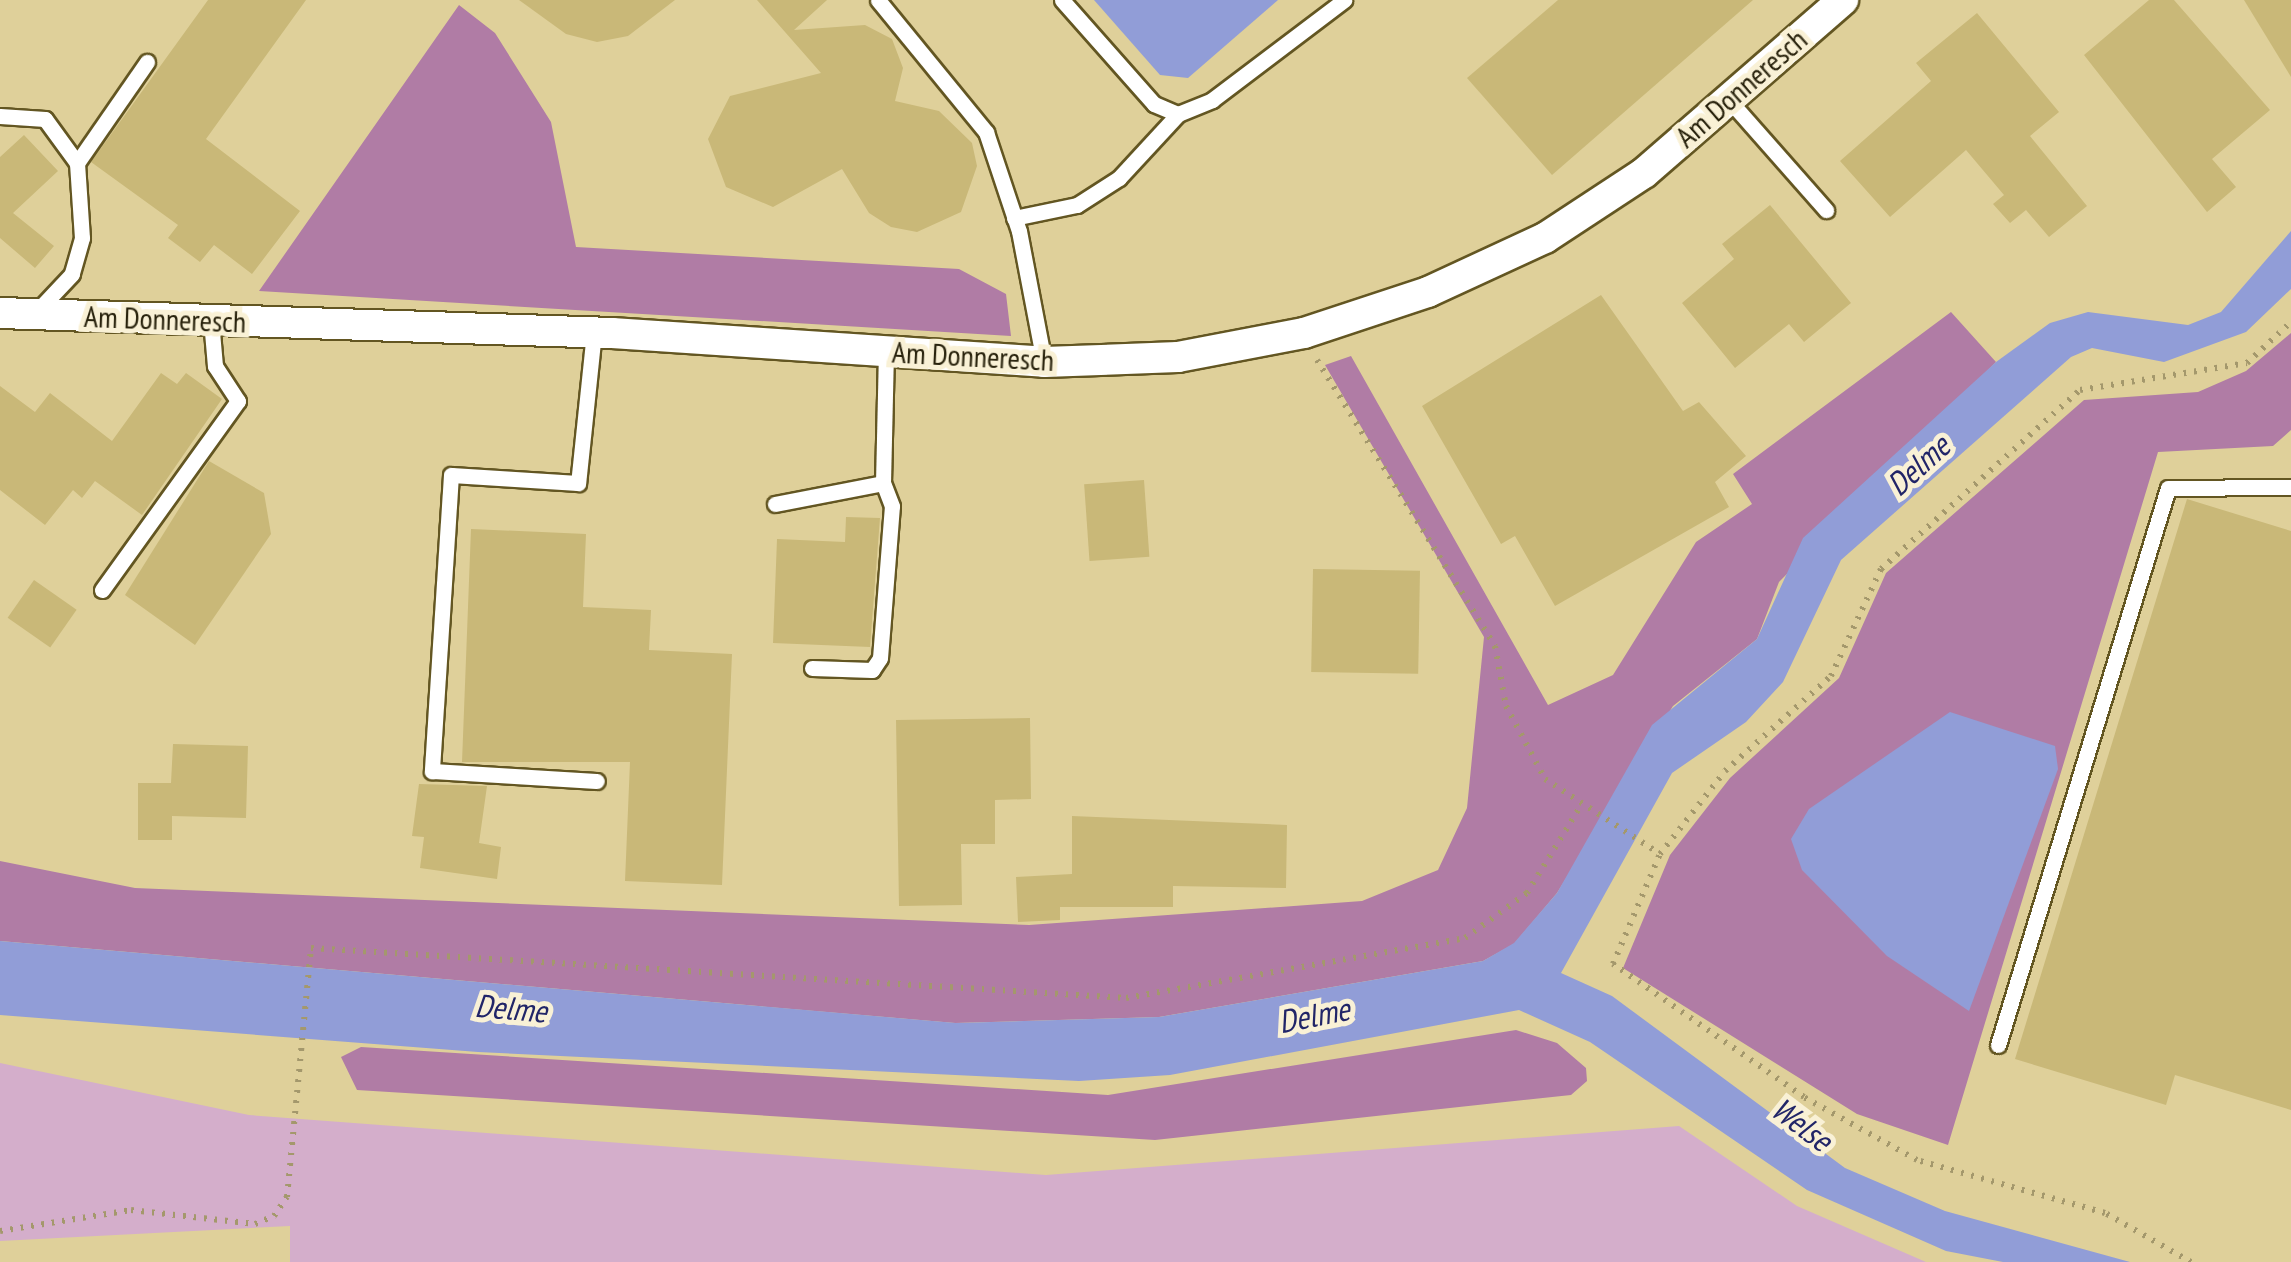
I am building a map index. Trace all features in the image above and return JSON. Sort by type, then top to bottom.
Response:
[{"type":"street","name":"Am Donneresch","points":[[0,314],[594,332],[1044,362],[1178,357],[1304,333],[1428,292],[1544,238],[1644,173],[1843,0]]},
{"type":"lane","points":[[878,0],[976,113],[1014,218],[1044,362]]},
{"type":"lane","points":[[1062,0],[1154,104],[1178,114]]},
{"type":"lane","points":[[1014,218],[1077,206],[1120,178],[1178,114],[1212,100],[1344,0]]},
{"type":"lane","points":[[77,163],[147,62]]},
{"type":"lane","points":[[1729,100],[1826,210]]},
{"type":"lane","points":[[0,116],[46,119],[77,163],[82,238],[72,274],[32,316]]},
{"type":"lane","points":[[102,590],[238,401],[215,366],[211,320]]},
{"type":"lane","points":[[594,332],[578,483],[451,475],[432,772],[597,781]]},
{"type":"lane","points":[[812,668],[872,670],[880,658],[892,506],[882,483],[886,352]]},
{"type":"lane","points":[[1998,1045],[2168,488],[2251,480],[2291,487]]},
{"type":"lane","points":[[775,504],[882,483]]},
{"type":"path","points":[[2192,1262],[2105,1213],[1918,1160],[1645,994],[1613,964],[1660,854],[1725,771],[1831,676],[1880,569],[2080,390],[2248,363],[2291,322]]},
{"type":"path","points":[[1304,333],[1495,646],[1522,744],[1580,807],[1660,854]]},
{"type":"path","points":[[0,1231],[131,1210],[255,1224],[274,1216],[287,1196],[305,1050],[311,948],[1126,998],[1465,938],[1527,893],[1580,807]]},
{"type":"shaded area","points":[[459,5],[495,33],[551,122],[576,247],[959,269],[1006,294],[1011,336],[259,291]]},
{"type":"shaded area","points":[[1951,312],[1996,362],[1779,582],[1757,639],[1673,706],[1557,893],[1514,944],[1483,961],[1159,1017],[955,1023],[0,941],[0,861],[135,888],[1029,925],[1362,901],[1438,870],[1467,808],[1484,637],[1325,365],[1351,356],[1548,705],[1613,675],[1696,542],[1752,504],[1733,474]]},
{"type":"shaded area","points":[[2291,333],[2291,430],[2273,446],[2158,452],[1948,1145],[1857,1114],[1623,968],[1670,855],[1730,778],[1839,678],[1886,573],[2084,400],[2198,392],[2246,371]]},
{"type":"shaded area","points":[[1516,1030],[1557,1043],[1586,1068],[1587,1081],[1571,1095],[1155,1140],[357,1090],[341,1057],[361,1047],[1108,1095]]},
{"type":"shaded area","points":[[0,1063],[249,1115],[1046,1175],[1679,1126],[1797,1206],[1926,1262],[290,1262],[290,1226],[0,1241]]},
{"type":"water","points":[[1094,0],[1278,0],[1188,78],[1160,75]]},
{"type":"water","name":"Delme","points":[[2291,231],[2291,289],[2246,332],[2164,362],[2092,348],[2071,357],[1841,560],[1783,682],[1746,722],[1672,773],[1561,973],[1612,996],[1845,1168],[1945,1211],[2130,1262],[2003,1262],[1946,1251],[1807,1190],[1590,1042],[1519,1010],[1170,1075],[1079,1081],[478,1052],[0,1015],[0,941],[956,1023],[1159,1017],[1483,961],[1514,943],[1557,893],[1652,725],[1757,639],[1803,538],[1996,362],[2050,323],[2088,312],[2188,325],[2221,312]]},
{"type":"water","points":[[1950,712],[2055,746],[2058,769],[1969,1011],[1887,956],[1802,870],[1791,839],[1809,809]]},
{"type":"building","points":[[208,0],[306,0],[206,139],[300,211],[252,274],[214,245],[200,262],[168,238],[178,225],[91,162]]},
{"type":"building","points":[[519,0],[675,0],[628,36],[597,42],[566,34]]},
{"type":"building","points":[[757,0],[827,0],[794,30],[865,25],[892,39],[903,68],[895,101],[939,111],[972,143],[977,166],[961,212],[917,232],[891,227],[869,213],[842,169],[773,207],[726,187],[708,139],[730,96],[821,73]]},
{"type":"building","points":[[1558,0],[1753,0],[1552,175],[1467,78]]},
{"type":"building","points":[[2149,0],[2174,0],[2270,110],[2212,159],[2236,187],[2207,212],[2084,55]]},
{"type":"building","points":[[2244,0],[2291,0],[2291,77]]},
{"type":"building","points":[[1977,13],[2059,112],[2030,136],[2087,206],[2049,237],[2026,210],[2010,223],[1993,204],[2004,195],[1966,150],[1890,217],[1840,161],[1931,81],[1916,63]]},
{"type":"building","points":[[24,135],[58,171],[13,213],[54,246],[35,268],[0,238],[0,157]]},
{"type":"building","points":[[1770,205],[1851,303],[1804,342],[1789,324],[1735,368],[1682,303],[1734,259],[1722,244]]},
{"type":"building","points":[[1601,295],[1683,411],[1699,402],[1746,456],[1715,482],[1729,507],[1555,606],[1515,536],[1501,544],[1422,406]]},
{"type":"building","points":[[161,373],[177,384],[186,373],[222,399],[142,515],[95,481],[82,498],[73,490],[45,525],[0,490],[0,386],[35,412],[50,393],[112,441]]},
{"type":"building","points":[[209,461],[264,493],[271,534],[195,645],[125,595]]},
{"type":"building","points":[[1144,480],[1149,557],[1090,561],[1084,484]]},
{"type":"building","points":[[2187,499],[2291,531],[2291,1110],[2175,1075],[2166,1105],[2015,1059]]},
{"type":"building","points":[[846,517],[880,518],[870,647],[773,643],[777,539],[845,542]]},
{"type":"building","points":[[471,529],[586,534],[583,607],[651,610],[649,650],[732,654],[722,885],[625,881],[630,762],[462,762]]},
{"type":"building","points":[[1313,569],[1420,571],[1418,674],[1311,672]]},
{"type":"building","points":[[34,580],[77,610],[50,648],[8,618]]},
{"type":"building","points":[[1030,718],[1031,799],[995,800],[995,844],[961,844],[962,905],[899,906],[896,720]]},
{"type":"building","points":[[173,744],[248,746],[246,818],[172,816],[172,840],[138,840],[138,783],[171,783]]},
{"type":"building","points":[[419,784],[487,786],[479,843],[501,847],[497,879],[420,868],[424,837],[412,836]]},
{"type":"building","points":[[1072,816],[1287,825],[1286,888],[1173,886],[1173,907],[1060,907],[1060,920],[1018,922],[1016,877],[1072,874]]},
{"type":"water label","name":"Welse","points":[[1802,1124]]}]
